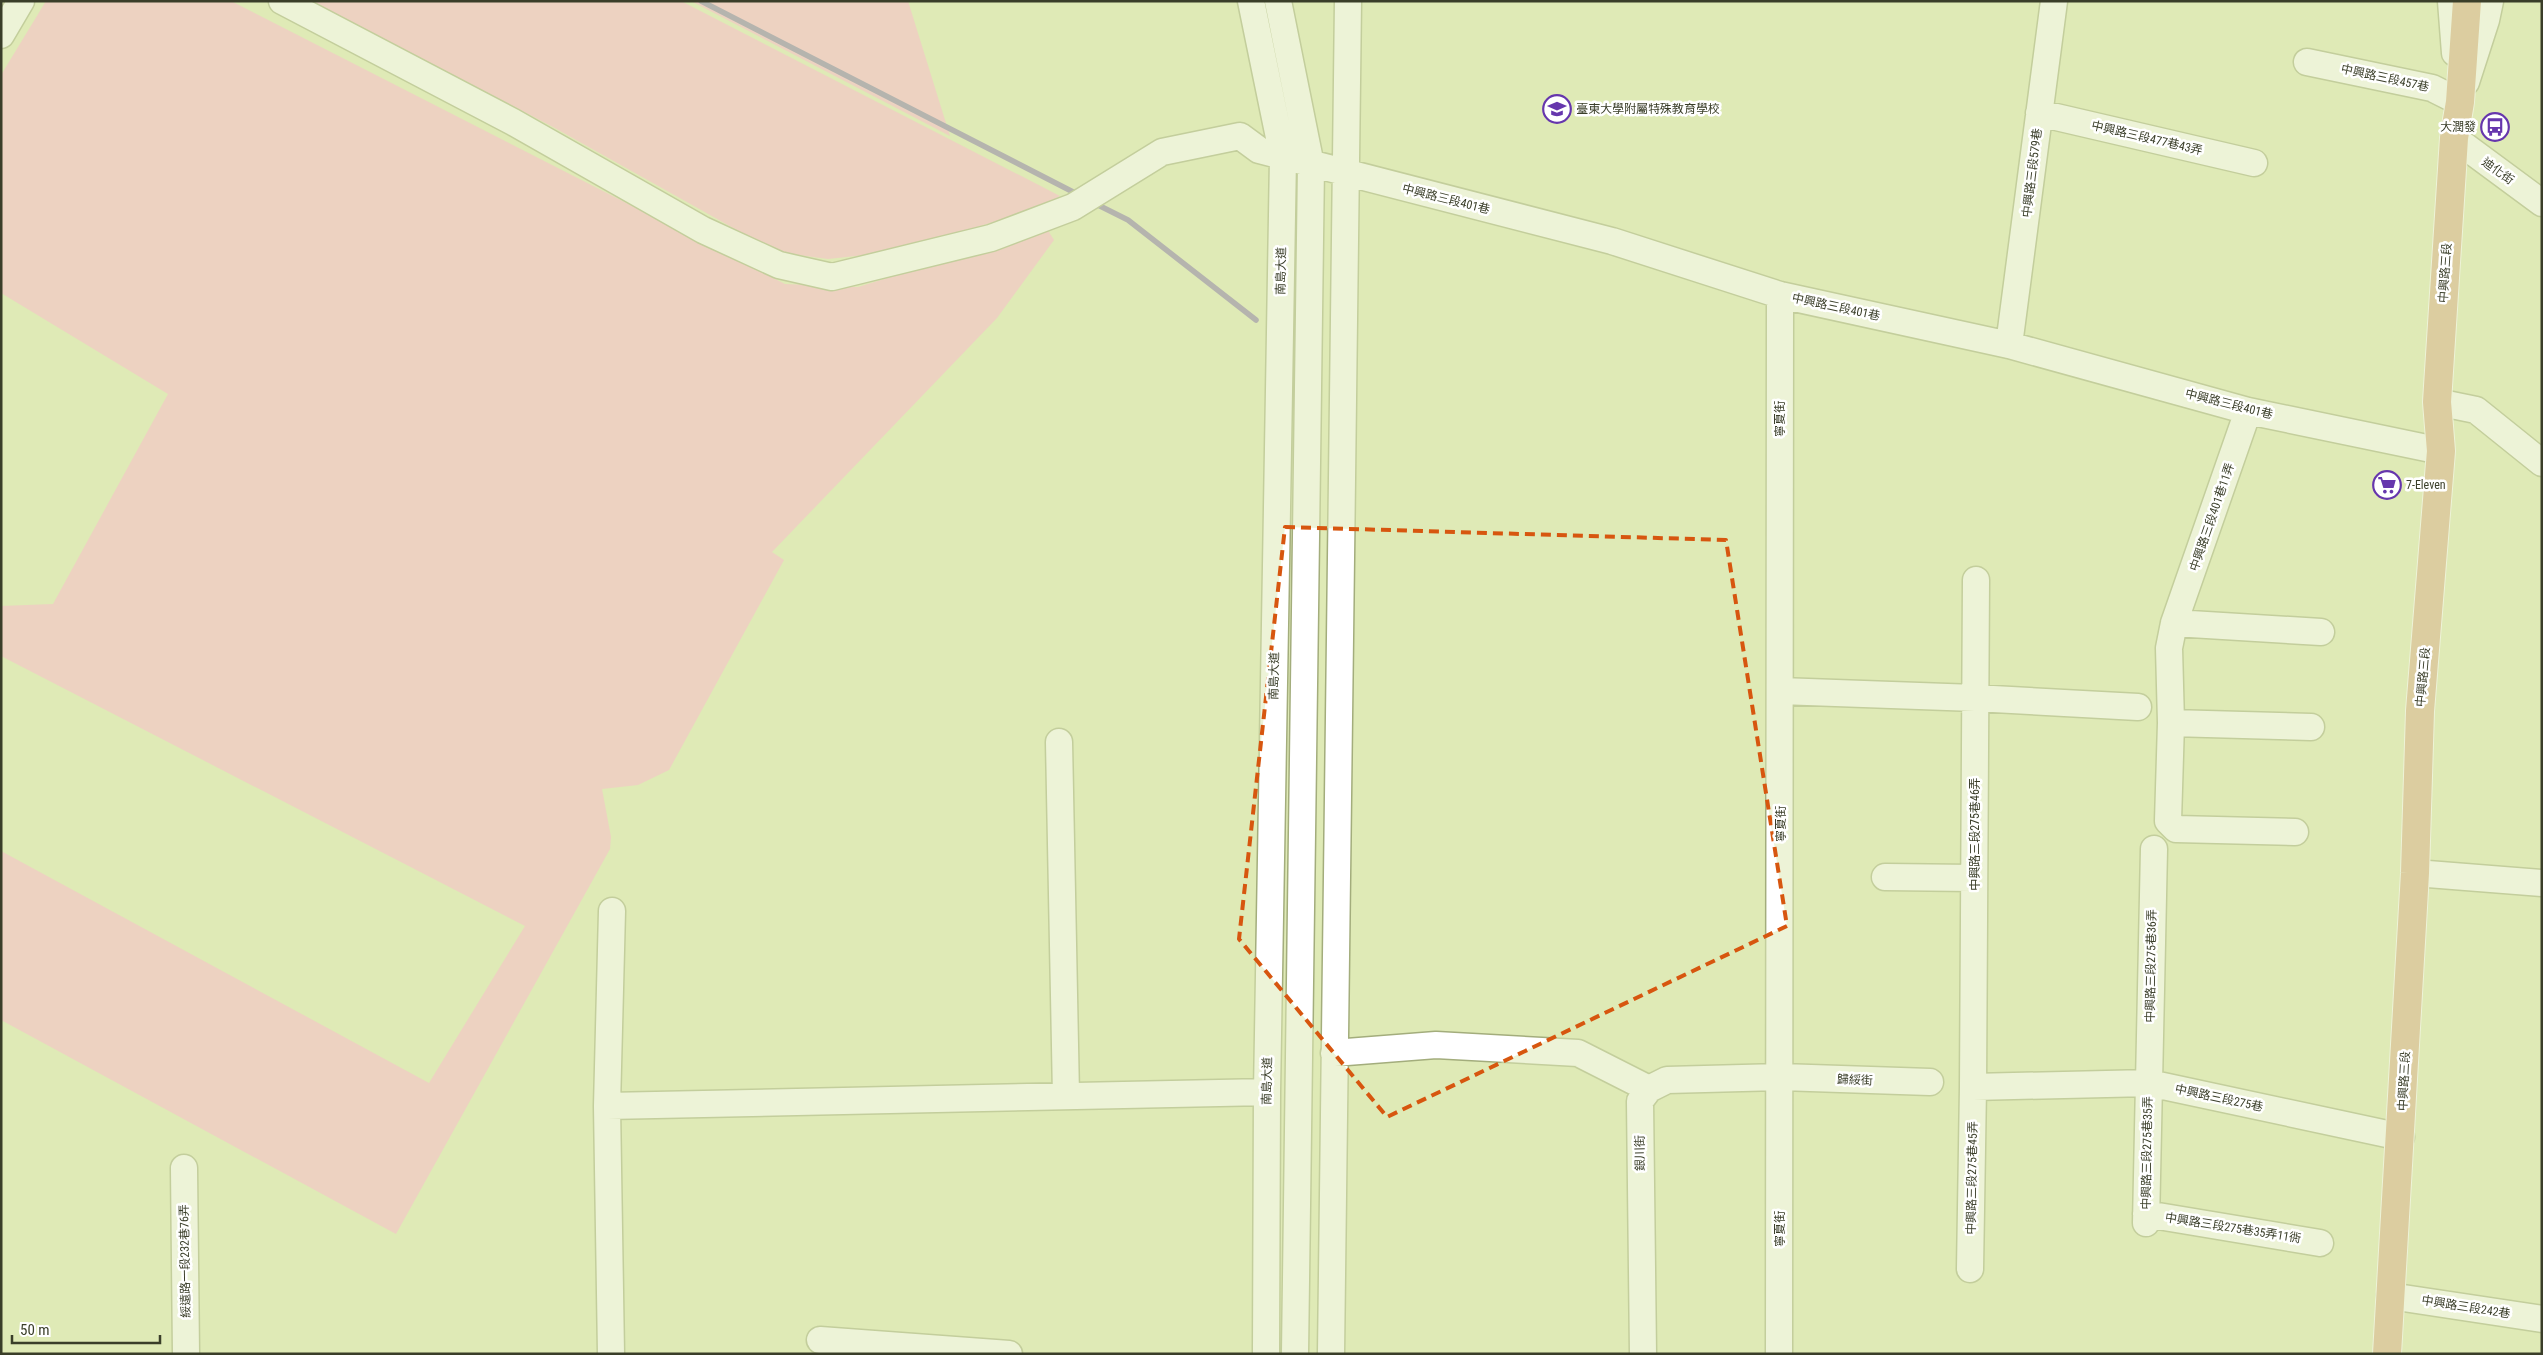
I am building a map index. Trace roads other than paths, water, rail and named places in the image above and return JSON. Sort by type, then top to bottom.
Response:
[{"type":"main road","name":"中興路三段","points":[[2387,1354],[2415,873],[2420,711],[2441,451],[2437,402],[2454,138],[2460,102],[2467,1]]},
{"type":"street","points":[[1,36],[21,1]]},
{"type":"street","name":"中興路三段401巷","points":[[282,1],[513,122],[703,230],[779,265],[832,277],[991,238],[1072,207],[1162,152],[1240,136],[1259,150],[1311,165],[1612,241],[1780,295],[2009,345],[2248,411],[2441,451]]},
{"type":"street","name":"南島大道","points":[[1251,1],[1283,157],[1267,1092],[1266,1354]]},
{"type":"street","points":[[1278,1],[1311,165],[1295,1354]]},
{"type":"street","points":[[1331,1354],[1348,1]]},
{"type":"street","name":"中興路三段579巷","points":[[2009,345],[2054,1]]},
{"type":"street","points":[[2451,1],[2460,102]]},
{"type":"street","points":[[2460,102],[2486,20],[2490,1]]},
{"type":"street","name":"中興路三段457巷","points":[[2307,62],[2432,88],[2460,102]]},
{"type":"street","name":"中興路三段477巷43弄","points":[[2039,113],[2254,163]]},
{"type":"street","name":"迪化街","points":[[2454,138],[2542,202]]},
{"type":"street","name":"寧夏街","points":[[1779,1354],[1781,1077],[1780,295]]},
{"type":"street","points":[[2437,402],[2476,410],[2542,462]]},
{"type":"street","name":"中興路三段401巷11弄","points":[[2248,411],[2174,623],[2169,648],[2171,723],[2168,821],[2176,829],[2295,832]]},
{"type":"street","name":"中興路三段275巷46弄","points":[[1973,1087],[1976,580]]},
{"type":"street","points":[[2174,623],[2320,632]]},
{"type":"street","points":[[1780,691],[1975,698],[2138,707]]},
{"type":"street","points":[[2171,723],[2311,727]]},
{"type":"street","points":[[1059,742],[1066,1096]]},
{"type":"street","name":"中興路三段275巷36弄","points":[[2149,1083],[2154,849]]},
{"type":"street","points":[[2415,873],[2542,883]]},
{"type":"street","points":[[1885,877],[1974,878]]},
{"type":"street","points":[[611,1354],[608,1106],[612,911]]},
{"type":"street","points":[[1334,1053],[1436,1045],[1578,1053],[1649,1089],[1667,1080],[1781,1077]]},
{"type":"street","name":"歸綏街","points":[[1781,1077],[1930,1082]]},
{"type":"street","name":"中興路三段275巷","points":[[1973,1087],[2149,1083],[2401,1137]]},
{"type":"street","name":"中興路三段275巷35弄","points":[[2146,1219],[2149,1083]]},
{"type":"street","name":"中興路三段275巷45弄","points":[[1970,1269],[1973,1087]]},
{"type":"street","name":"銀川街","points":[[1643,1354],[1640,1101],[1649,1089]]},
{"type":"street","points":[[608,1106],[1267,1092]]},
{"type":"street","name":"綏遠路一段232巷76弄","points":[[184,1168],[186,1354]]},
{"type":"street","name":"中興路三段275巷35弄11衖","points":[[2146,1219],[2320,1243]]},
{"type":"street","name":"中興路三段242巷","points":[[2390,1296],[2542,1319]]},
{"type":"street","points":[[820,1340],[1009,1354]]},
{"type":"waterway","points":[[701,1],[1079,195]]},
{"type":"waterway","points":[[1094,203],[1128,220],[1256,320]]},
{"type":"place","name":"臺東大學附屬特殊教育學校","points":[[1557,109]]},
{"type":"place","name":"大潤發","points":[[2495,127]]},
{"type":"place","name":"7-Eleven","points":[[2387,485]]}]
